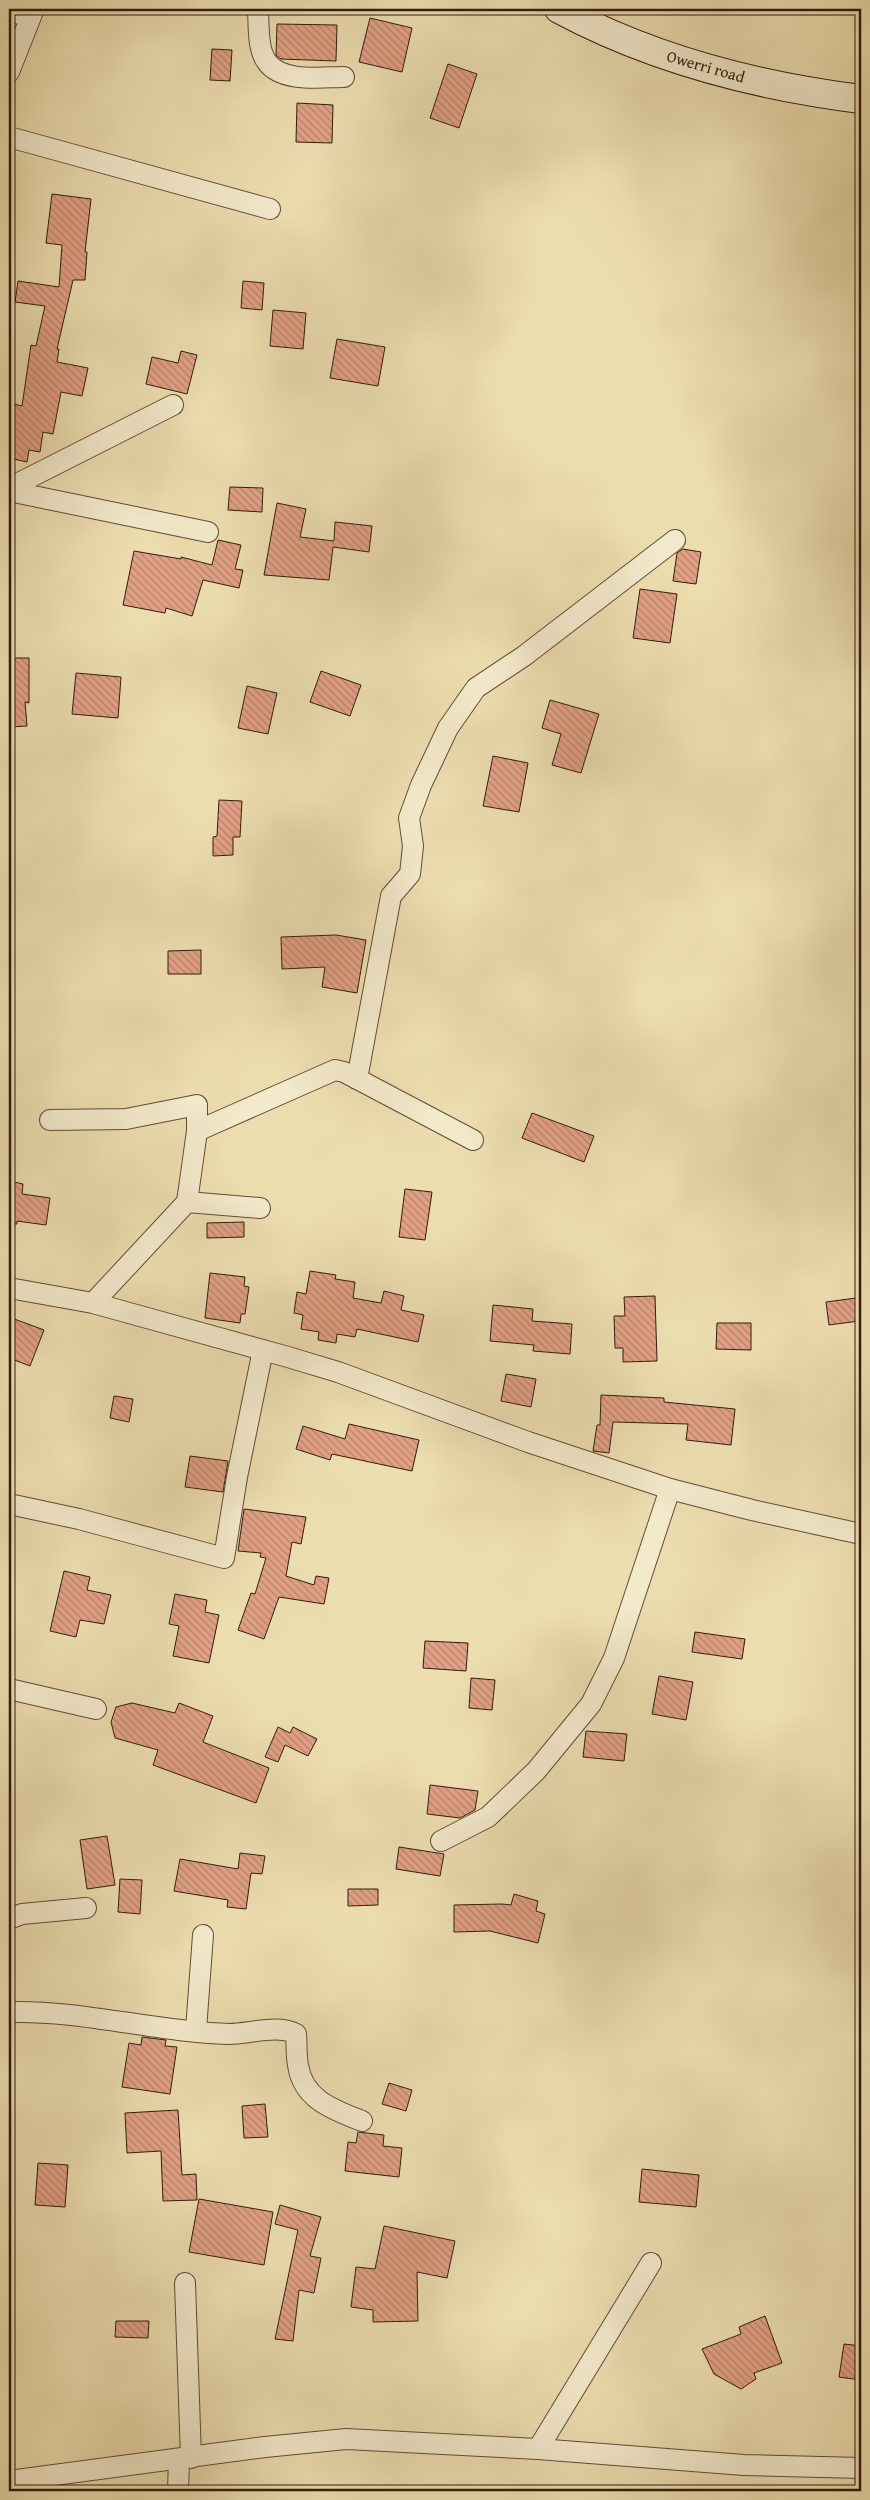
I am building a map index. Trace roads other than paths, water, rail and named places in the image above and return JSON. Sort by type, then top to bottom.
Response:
[{"type":"main road","name":"Owerri road","points":[[559,9],[588,24],[646,48],[716,70],[771,84],[861,99]]},
{"type":"street","points":[[258,9],[263,51],[267,62],[279,72],[302,77],[344,77]]},
{"type":"street","points":[[9,11],[32,13],[9,72]]},
{"type":"street","points":[[9,137],[270,210]]},
{"type":"street","points":[[9,489],[173,405]]},
{"type":"street","points":[[9,489],[208,532]]},
{"type":"street","points":[[357,1080],[391,896],[410,874],[413,846],[410,818],[421,785],[448,728],[476,688],[524,656],[675,540]]},
{"type":"street","points":[[197,1130],[335,1070],[344,1072],[473,1140]]},
{"type":"street","points":[[50,1120],[126,1119],[197,1105],[197,1130],[187,1202],[93,1303]]},
{"type":"street","points":[[187,1202],[260,1208]]},
{"type":"street","points":[[9,1288],[93,1303],[263,1350],[338,1372],[528,1442],[670,1490],[861,1534]]},
{"type":"street","points":[[9,1504],[79,1519],[224,1558],[237,1477],[263,1350]]},
{"type":"street","points":[[441,1841],[488,1817],[536,1771],[592,1704],[614,1658],[670,1490]]},
{"type":"street","points":[[9,1689],[96,1709]]},
{"type":"street","points":[[9,1919],[22,1914],[86,1908]]},
{"type":"street","points":[[196,2030],[203,1935]]},
{"type":"street","points":[[9,2012],[65,2013],[134,2024],[228,2034],[287,2029],[296,2034],[298,2067],[309,2092],[329,2108],[362,2120]]},
{"type":"street","points":[[538,2449],[651,2263]]},
{"type":"street","points":[[178,2491],[185,2458],[185,2283]]},
{"type":"street","points":[[9,2481],[265,2447],[346,2439],[538,2449],[744,2465],[861,2468]]}]
